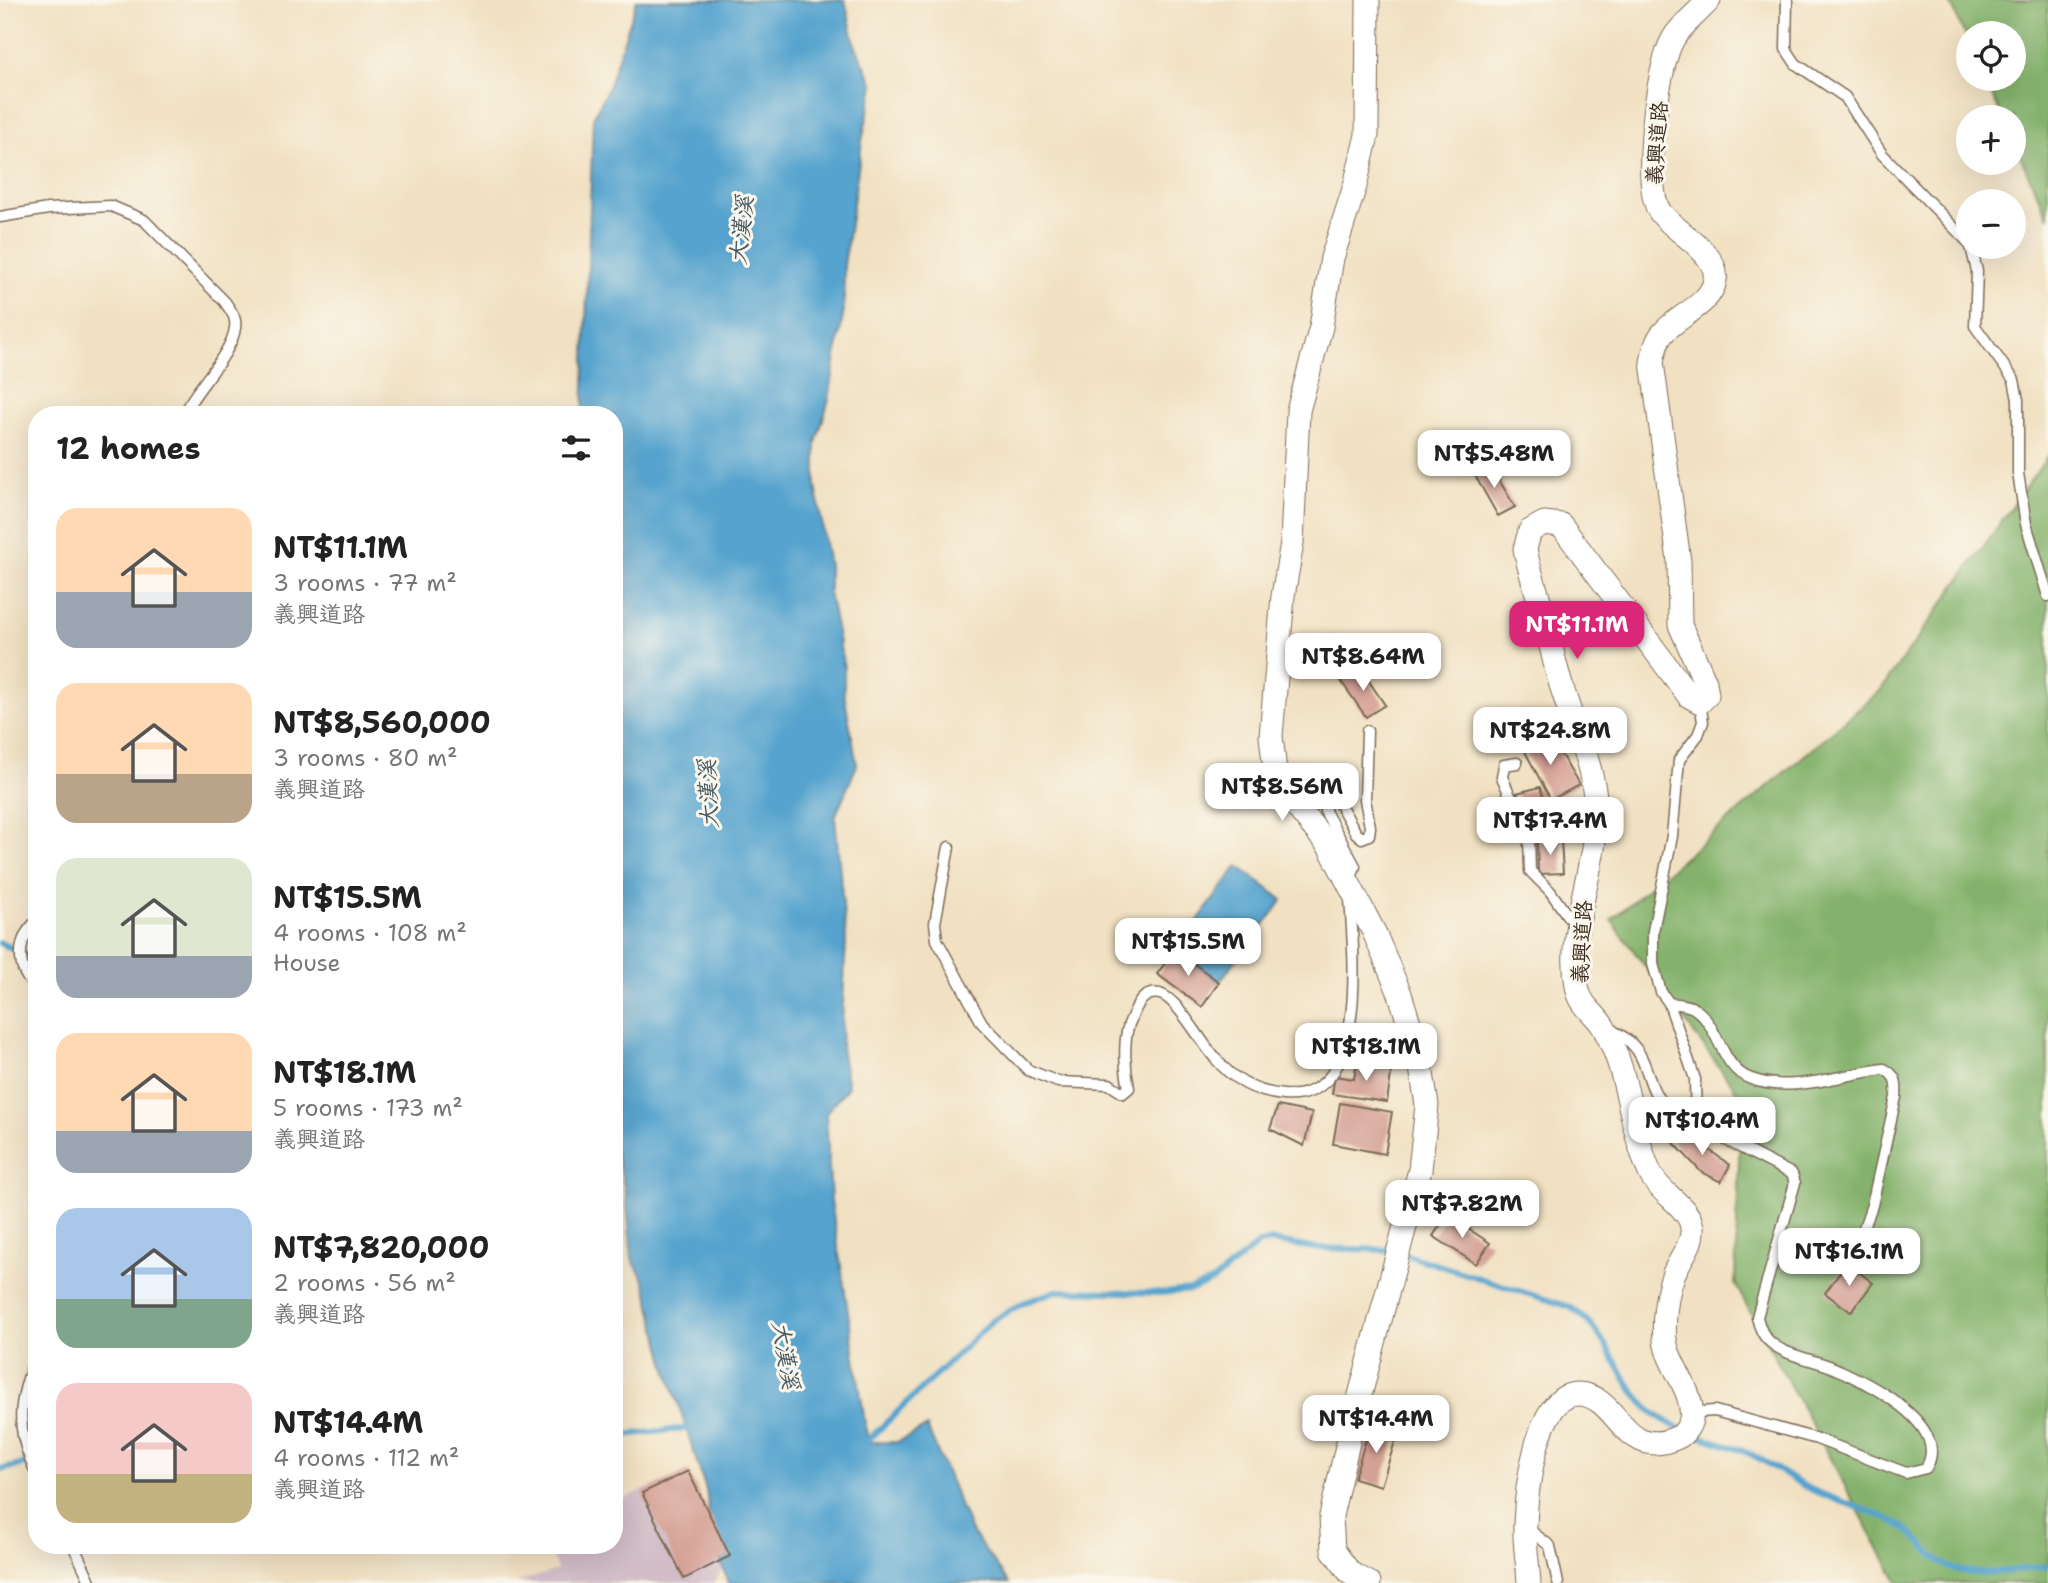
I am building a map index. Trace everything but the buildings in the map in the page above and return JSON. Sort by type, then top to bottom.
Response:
[{"type":"street","points":[[1368,0],[1367,135],[1355,186],[1332,258],[1321,327],[1298,411],[1293,543],[1283,596],[1271,736],[1275,771],[1287,795],[1329,846],[1350,884],[1400,994],[1419,1055],[1427,1105],[1420,1170],[1331,1516],[1333,1550],[1350,1573],[1369,1583]]},
{"type":"street","name":"義興道路","points":[[1691,1419],[1687,1395],[1665,1336],[1668,1296],[1673,1275],[1693,1234],[1691,1220],[1662,1191],[1651,1175],[1639,1140],[1627,1086],[1603,1026],[1584,1008],[1577,987],[1578,930],[1596,809],[1589,761],[1563,692],[1525,549],[1530,531],[1544,523],[1561,525],[1689,696],[1700,702],[1707,695],[1705,682],[1680,625],[1679,561],[1652,362],[1655,347],[1664,332],[1709,295],[1716,279],[1712,263],[1699,247],[1659,211],[1653,192],[1652,164],[1664,62],[1673,38],[1709,0]]},
{"type":"street","points":[[1529,1583],[1525,1526],[1530,1482],[1545,1416],[1561,1398],[1580,1394],[1599,1402],[1630,1434],[1647,1443],[1668,1442],[1682,1436],[1691,1419]]},
{"type":"lane","points":[[1787,0],[1786,49],[1796,64],[1845,97],[1882,154],[1956,231]]},
{"type":"lane","points":[[0,217],[48,209],[111,206],[144,220],[225,302],[234,316],[235,328],[229,345],[189,406]]},
{"type":"lane","points":[[1974,259],[1977,271],[1975,326],[2014,380],[2018,400],[2018,473],[2024,512],[2048,596]]},
{"type":"lane","points":[[1696,1126],[1695,1079],[1653,964],[1654,931],[1672,836],[1679,760],[1698,735],[1703,722],[1700,702]]},
{"type":"lane","points":[[950,847],[935,923],[937,940],[982,1023],[1028,1070],[1058,1082],[1109,1084],[1123,1093],[1129,1088],[1127,1032],[1138,1003],[1146,995],[1160,994],[1172,1000],[1216,1059],[1245,1086],[1267,1094],[1290,1096],[1318,1088],[1336,1067],[1348,1041],[1354,984],[1350,884],[1355,866],[1325,811],[1325,803],[1331,799],[1338,801],[1356,833],[1362,838],[1368,835],[1370,827],[1365,799],[1367,730]]},
{"type":"lane","points":[[1517,763],[1504,765],[1502,777],[1529,839],[1530,871],[1550,891],[1578,930]]},
{"type":"lane","points":[[28,929],[22,941],[21,964],[28,981]]},
{"type":"lane","points":[[1669,1003],[1693,1007],[1702,1015],[1734,1067],[1749,1078],[1772,1083],[1797,1084],[1884,1069],[1893,1074],[1897,1083],[1896,1097],[1872,1205],[1857,1248]]},
{"type":"lane","points":[[1603,1026],[1624,1036],[1635,1045],[1644,1059],[1660,1102],[1696,1126],[1793,1174],[1795,1183],[1760,1298],[1757,1317],[1760,1329],[1769,1342],[1779,1348],[1832,1367],[1912,1414],[1928,1432],[1932,1444],[1932,1459],[1926,1468],[1906,1473],[1817,1439],[1716,1411],[1700,1412],[1691,1419]]},
{"type":"lane","points":[[28,1379],[20,1426],[23,1447],[28,1457]]},
{"type":"lane","points":[[1525,1526],[1550,1546],[1558,1583]]},
{"type":"lane","points":[[76,1554],[91,1583]]},
{"type":"shaded area","points":[[688,1471],[730,1556],[714,1583],[515,1583],[557,1570],[551,1554],[623,1554],[623,1499]]},
{"type":"green space","points":[[1949,0],[2048,0],[2048,217],[2026,169],[2026,105],[1997,105],[1990,91],[2026,91],[2026,21],[1959,21]]},
{"type":"green space","points":[[2048,456],[2048,1583],[1898,1583],[1735,1284],[1741,1097],[1611,920],[1880,691]]},
{"type":"water","name":"大漢溪","points":[[637,0],[845,0],[855,45],[874,85],[862,141],[844,265],[844,309],[829,399],[816,443],[816,486],[829,566],[829,593],[844,667],[844,693],[857,765],[835,817],[846,939],[841,1048],[848,1087],[826,1113],[831,1201],[868,1442],[898,1442],[927,1427],[971,1531],[1009,1583],[728,1583],[712,1533],[706,1490],[666,1366],[645,1282],[632,1259],[623,1183],[623,406],[583,406],[593,118],[608,88]]},
{"type":"water","points":[[1238,866],[1283,900],[1219,982],[1176,950]]},
{"type":"waterway","points":[[0,943],[28,955]]},
{"type":"waterway","points":[[863,1445],[992,1321],[1023,1303],[1056,1291],[1161,1293],[1191,1290],[1213,1281],[1259,1243],[1272,1241],[1312,1248],[1391,1250],[1570,1307],[1596,1331],[1634,1392],[1645,1406],[1659,1417],[1689,1432],[1751,1454],[1814,1491],[1900,1525],[1934,1557],[1949,1567],[1980,1573],[2048,1566]]},
{"type":"waterway","points":[[623,1435],[692,1428]]},
{"type":"waterway","points":[[0,1470],[28,1463]]}]
